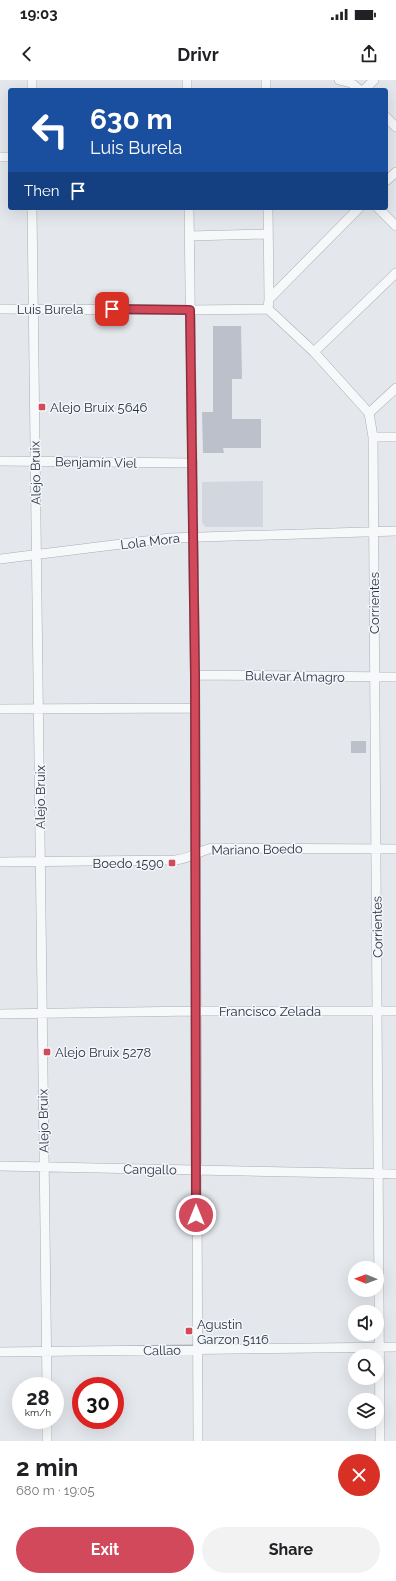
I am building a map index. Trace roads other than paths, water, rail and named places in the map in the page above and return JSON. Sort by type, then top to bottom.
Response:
[{"type":"street","points":[[339,80],[351,83],[357,88]]},
{"type":"street","points":[[366,88],[374,80]]},
{"type":"street","points":[[388,119],[396,127]]},
{"type":"street","points":[[388,180],[396,172]]},
{"type":"street","name":"Alejo Bruix","points":[[32,210],[47,1377]]},
{"type":"street","points":[[189,210],[194,536],[198,1441]]},
{"type":"street","points":[[268,210],[268,309],[314,352],[369,413],[396,388]]},
{"type":"street","points":[[268,299],[358,210]]},
{"type":"street","points":[[380,210],[396,226]]},
{"type":"street","points":[[189,236],[268,234]]},
{"type":"street","points":[[314,352],[396,273]]},
{"type":"street","name":"Luis Burela","points":[[0,309],[268,309]]},
{"type":"street","name":"Corrientes","points":[[369,413],[373,437],[380,1441]]},
{"type":"street","points":[[373,437],[396,437]]},
{"type":"street","name":"Benjamín Viel","points":[[0,461],[192,464]]},
{"type":"street","name":"Lola Mora","points":[[0,559],[194,536],[396,531]]},
{"type":"street","name":"Bulevar Almagro","points":[[195,675],[396,677]]},
{"type":"street","points":[[0,709],[195,708]]},
{"type":"street","name":"Mariano Boedo","points":[[0,862],[175,860],[188,858],[200,851],[212,848],[396,849]]},
{"type":"street","name":"Francisco Zelada","points":[[0,1014],[196,1011],[396,1011]]},
{"type":"street","name":"Cangallo","points":[[0,1166],[396,1174]]},
{"type":"street","name":"Callao","points":[[0,1352],[396,1347]]},
{"type":"street","points":[[47,1429],[47,1441]]},
{"type":"place","name":"Alejo Bruix 5646","points":[[42,407]]},
{"type":"place","name":"Boedo 1590","points":[[172,863]]},
{"type":"place","name":"Alejo Bruix 5278","points":[[47,1052]]},
{"type":"place","name":"Agustin Garzon 5116","points":[[189,1331]]}]
